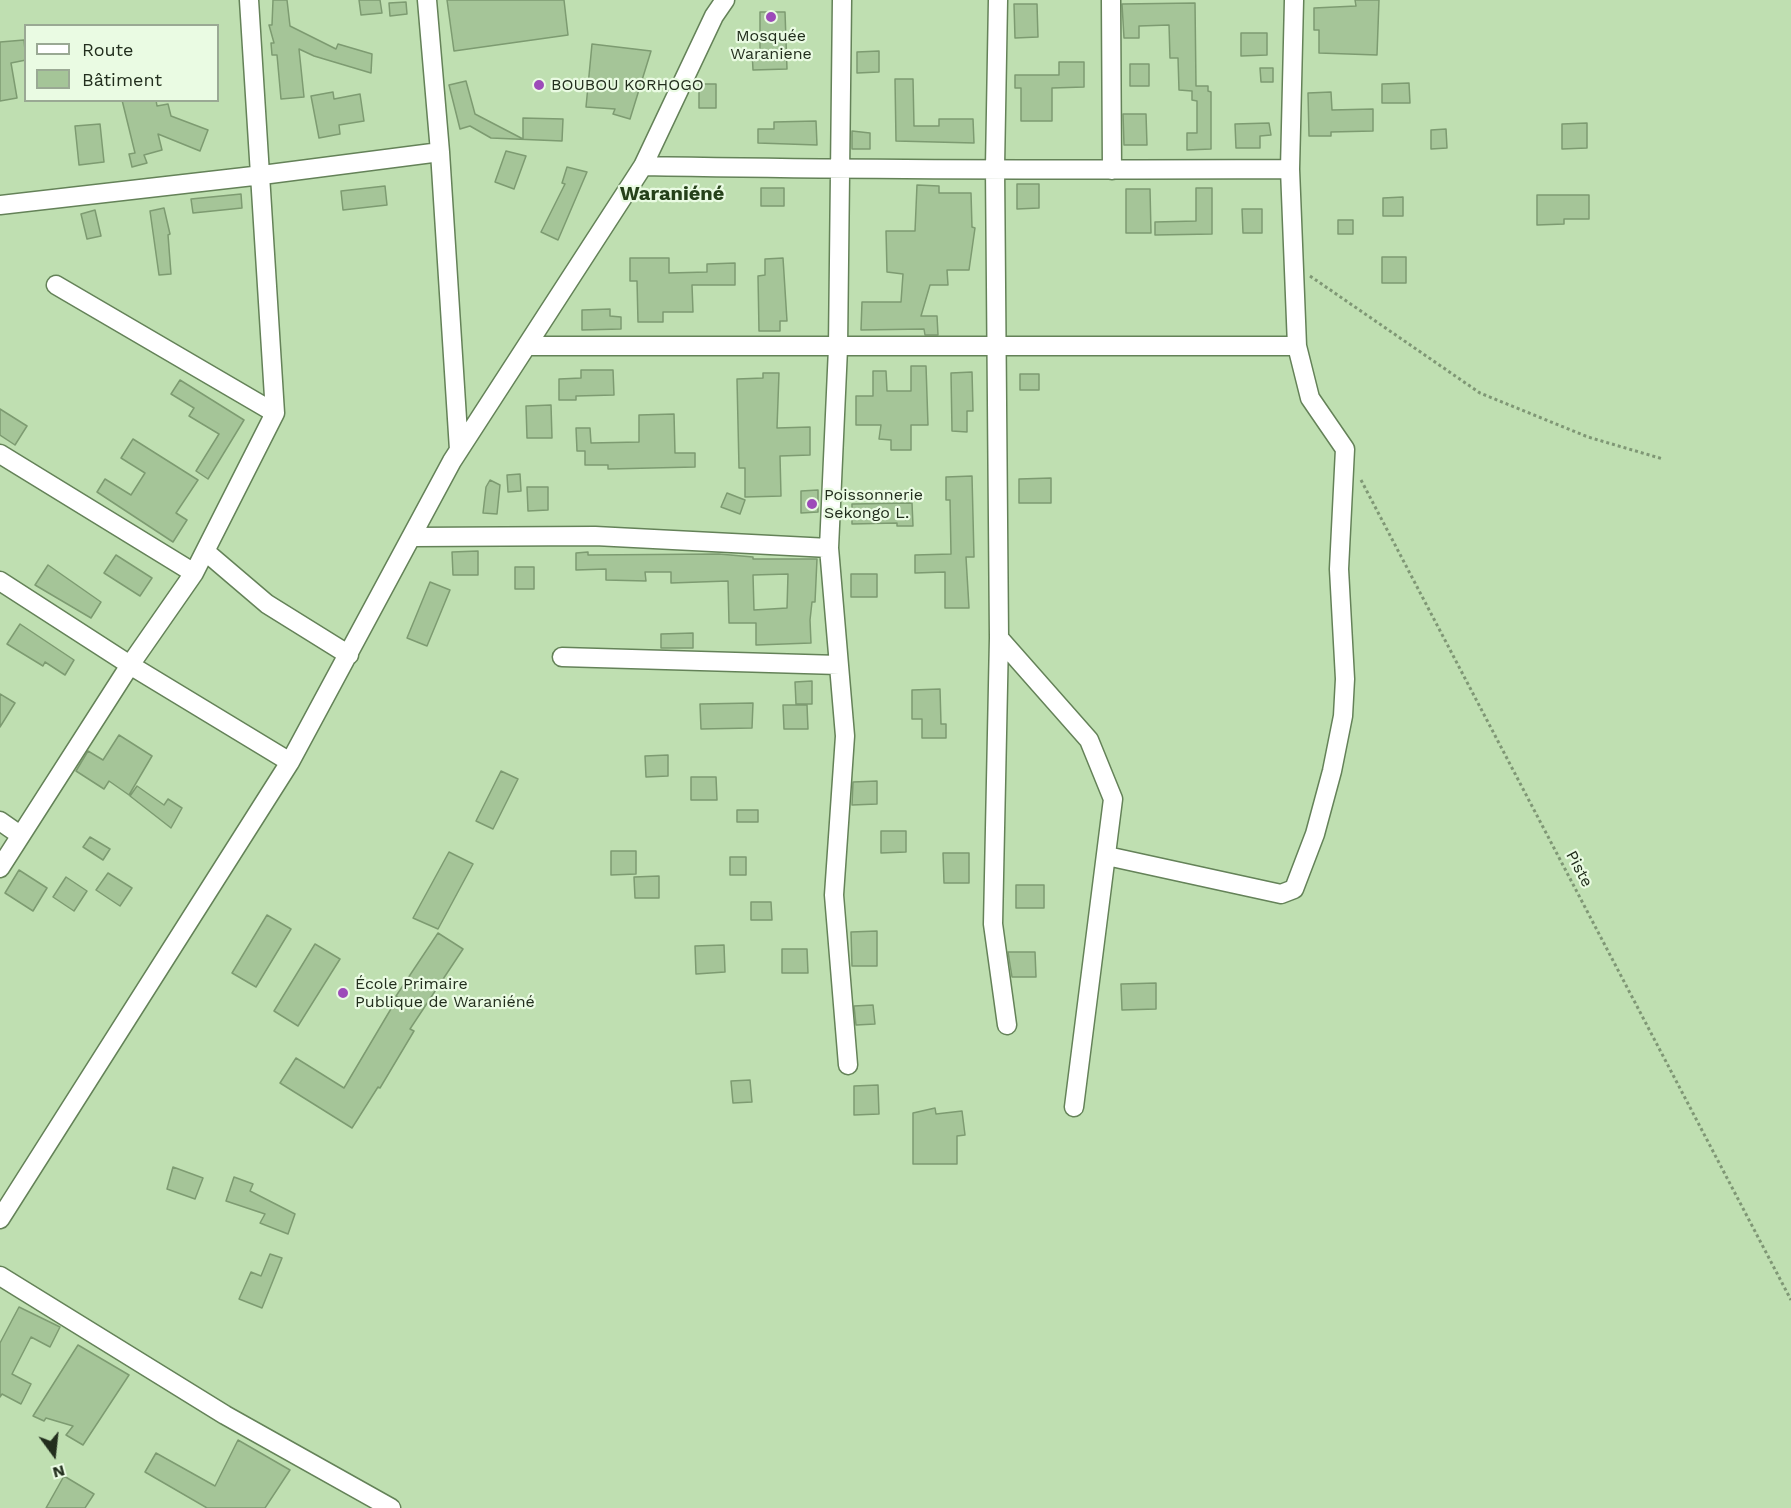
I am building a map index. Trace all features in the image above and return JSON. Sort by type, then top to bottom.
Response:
[{"type":"street","points":[[0,868],[130,665],[194,573],[275,413],[262,176],[249,0]]},
{"type":"street","points":[[427,0],[440,152],[459,450]]},
{"type":"street","points":[[0,1219],[290,762],[459,450],[643,166],[713,8],[725,0]]},
{"type":"street","points":[[842,0],[838,348],[830,548],[845,736],[834,895],[848,1065]]},
{"type":"street","points":[[998,0],[994,167],[999,638],[993,924],[1006,1024]]},
{"type":"street","points":[[1111,0],[1112,170]]},
{"type":"street","points":[[1107,856],[1281,894],[1294,889],[1315,834],[1343,716],[1345,679],[1339,569],[1345,449],[1310,398],[1298,346],[1290,169],[1294,0]]},
{"type":"street","points":[[0,205],[262,176],[440,152]]},
{"type":"street","points":[[643,166],[839,170],[994,167],[1112,170],[1290,169]]},
{"type":"street","points":[[56,285],[275,413]]},
{"type":"street","points":[[528,346],[838,348],[996,345],[1298,346]]},
{"type":"street","points":[[0,454],[194,573]]},
{"type":"street","points":[[413,537],[595,536],[830,548]]},
{"type":"street","points":[[206,552],[267,604],[349,655]]},
{"type":"street","points":[[0,581],[130,665],[290,762]]},
{"type":"street","points":[[999,638],[1089,740],[1113,799],[1074,1107]]},
{"type":"street","points":[[562,657],[839,664]]},
{"type":"street","points":[[0,821],[20,835]]},
{"type":"street","points":[[0,1276],[225,1415],[391,1508]]},
{"type":"path","points":[[1294,265],[1480,393],[1588,437],[1663,459]]},
{"type":"path","name":"Piste","points":[[1345,449],[1791,1300]]},
{"type":"building","points":[[273,0],[287,0],[290,26],[336,49],[338,44],[372,54],[371,73],[314,56],[299,49],[304,97],[281,99],[277,55],[272,55],[271,43],[274,43],[269,25],[272,25]]},
{"type":"building","points":[[359,0],[380,0],[382,13],[361,15]]},
{"type":"building","points":[[447,0],[564,0],[568,35],[454,51]]},
{"type":"building","points":[[1355,0],[1379,0],[1377,55],[1319,53],[1319,30],[1314,30],[1314,8],[1356,6]]},
{"type":"building","points":[[406,2],[407,14],[390,16],[389,3]]},
{"type":"building","points":[[1195,3],[1196,86],[1208,86],[1208,91],[1211,92],[1211,149],[1187,150],[1187,133],[1197,133],[1197,101],[1192,100],[1192,91],[1179,90],[1178,58],[1170,58],[1169,25],[1139,26],[1139,38],[1124,38],[1122,4]]},
{"type":"building","points":[[1014,4],[1037,4],[1038,37],[1015,38]]},
{"type":"building","points":[[760,12],[785,12],[787,69],[753,70],[752,51],[760,50]]},
{"type":"building","points":[[1241,33],[1267,33],[1267,55],[1241,56]]},
{"type":"building","points":[[24,40],[24,60],[11,63],[17,98],[0,101],[0,42]]},
{"type":"building","points":[[592,44],[651,51],[630,119],[613,114],[615,109],[586,107]]},
{"type":"building","points":[[879,51],[879,72],[857,73],[857,52]]},
{"type":"building","points":[[1059,62],[1084,62],[1084,87],[1052,88],[1052,121],[1021,121],[1021,88],[1015,88],[1015,75],[1059,75]]},
{"type":"building","points":[[1130,64],[1149,64],[1149,86],[1130,86]]},
{"type":"building","points":[[1260,68],[1273,68],[1273,82],[1261,82]]},
{"type":"building","points":[[895,79],[913,79],[914,126],[939,126],[939,119],[973,119],[974,143],[896,141]]},
{"type":"building","points":[[466,81],[475,114],[523,139],[523,118],[563,119],[562,141],[491,138],[470,126],[460,129],[449,85]]},
{"type":"building","points":[[1409,83],[1410,103],[1382,103],[1382,84]]},
{"type":"building","points":[[699,84],[716,84],[716,108],[699,108]]},
{"type":"building","points":[[333,92],[334,99],[360,94],[364,121],[339,125],[340,134],[319,138],[311,96]]},
{"type":"building","points":[[1331,92],[1332,110],[1373,109],[1373,131],[1331,132],[1331,136],[1309,136],[1308,93]]},
{"type":"building","points":[[122,102],[156,102],[157,106],[168,104],[171,116],[208,130],[200,151],[158,134],[162,150],[144,155],[147,163],[132,167],[129,154],[135,153]]},
{"type":"building","points":[[1123,114],[1146,114],[1147,145],[1124,145]]},
{"type":"building","points":[[816,121],[817,145],[758,143],[758,129],[774,129],[774,122]]},
{"type":"building","points":[[1269,123],[1271,135],[1260,136],[1260,148],[1236,148],[1235,124]]},
{"type":"building","points":[[1587,123],[1587,148],[1562,149],[1562,124]]},
{"type":"building","points":[[100,124],[104,162],[79,165],[75,126]]},
{"type":"building","points":[[1446,129],[1447,148],[1431,149],[1431,130]]},
{"type":"building","points":[[852,131],[870,133],[870,149],[852,149]]},
{"type":"building","points":[[506,151],[526,156],[514,189],[495,182]]},
{"type":"building","points":[[567,167],[587,172],[558,240],[541,232],[565,184],[562,183]]},
{"type":"building","points":[[1017,184],[1039,184],[1039,208],[1017,209]]},
{"type":"building","points":[[917,185],[939,186],[939,193],[971,193],[972,227],[975,228],[969,270],[947,270],[948,285],[930,285],[921,316],[937,316],[938,335],[925,335],[924,329],[861,330],[862,302],[901,302],[903,274],[887,272],[886,231],[915,231]]},
{"type":"building","points":[[385,186],[387,205],[343,210],[341,191]]},
{"type":"building","points":[[761,188],[784,188],[784,206],[761,206]]},
{"type":"building","points":[[1196,188],[1212,188],[1212,234],[1155,235],[1155,222],[1196,221]]},
{"type":"building","points":[[1126,189],[1150,189],[1151,233],[1126,233]]},
{"type":"building","points":[[241,194],[242,208],[193,213],[191,199]]},
{"type":"building","points":[[1537,195],[1589,195],[1589,219],[1564,219],[1564,224],[1537,225]]},
{"type":"building","points":[[1403,197],[1403,216],[1383,216],[1383,198]]},
{"type":"building","points":[[164,208],[170,234],[168,235],[171,274],[159,275],[150,211]]},
{"type":"building","points":[[1242,209],[1262,209],[1262,233],[1243,233]]},
{"type":"building","points":[[95,210],[101,236],[87,239],[81,214]]},
{"type":"building","points":[[1338,220],[1353,220],[1353,234],[1338,234]]},
{"type":"building","points":[[1382,257],[1406,257],[1406,283],[1382,283]]},
{"type":"building","points":[[630,258],[669,258],[669,273],[707,272],[707,264],[735,263],[735,285],[692,285],[693,312],[663,312],[663,322],[638,322],[637,281],[630,281]]},
{"type":"building","points":[[783,258],[787,321],[780,321],[780,331],[759,331],[758,276],[765,275],[765,259]]},
{"type":"building","points":[[610,309],[610,316],[621,317],[621,329],[582,330],[582,310]]},
{"type":"building","points":[[911,366],[926,366],[928,425],[911,425],[911,450],[891,450],[891,440],[879,439],[881,425],[856,425],[856,396],[873,396],[873,371],[886,371],[887,391],[911,391]]},
{"type":"building","points":[[581,370],[613,370],[614,395],[576,396],[576,400],[559,400],[559,379],[581,378]]},
{"type":"building","points":[[972,372],[973,411],[967,411],[967,432],[952,431],[951,373]]},
{"type":"building","points":[[763,373],[779,373],[777,428],[810,427],[810,455],[780,456],[781,496],[745,497],[745,468],[739,468],[737,379],[763,378]]},
{"type":"building","points":[[1020,374],[1039,374],[1039,390],[1020,390]]},
{"type":"building","points":[[180,380],[244,420],[208,479],[196,471],[219,434],[189,416],[194,408],[171,394]]},
{"type":"building","points":[[551,405],[552,438],[527,438],[526,406]]},
{"type":"building","points":[[0,409],[27,426],[15,445],[0,435]]},
{"type":"building","points":[[674,414],[675,453],[695,453],[695,467],[608,469],[608,465],[585,465],[585,451],[577,451],[576,428],[590,428],[591,443],[639,442],[639,415]]},
{"type":"building","points":[[133,439],[198,480],[176,513],[187,520],[173,542],[97,492],[105,479],[131,495],[145,473],[121,458]]},
{"type":"building","points":[[520,474],[521,491],[508,492],[507,475]]},
{"type":"building","points":[[972,476],[974,557],[966,557],[969,608],[945,608],[945,572],[915,573],[915,555],[951,554],[950,500],[946,500],[946,477]]},
{"type":"building","points":[[1051,478],[1051,503],[1019,503],[1019,479]]},
{"type":"building","points":[[490,480],[500,485],[497,514],[483,513],[486,487]]},
{"type":"building","points":[[527,487],[548,487],[548,510],[528,511]]},
{"type":"building","points":[[818,490],[818,512],[801,513],[801,491]]},
{"type":"building","points":[[727,493],[745,500],[740,514],[721,507]]},
{"type":"building","points":[[912,503],[913,526],[897,526],[897,523],[852,524],[852,504]]},
{"type":"building","points":[[478,551],[478,575],[453,575],[452,552]]},
{"type":"building","points":[[588,552],[588,555],[719,554],[753,557],[753,559],[817,559],[815,602],[812,602],[810,620],[811,643],[756,645],[756,623],[729,623],[728,581],[671,583],[671,572],[645,572],[646,581],[606,580],[606,569],[576,570],[576,553]],"holes":[[[788,574],[787,608],[754,610],[753,575]]]},
{"type":"building","points":[[116,555],[152,578],[140,596],[104,573]]},
{"type":"building","points":[[48,565],[101,602],[91,618],[35,585]]},
{"type":"building","points":[[515,567],[534,567],[534,589],[515,589]]},
{"type":"building","points":[[851,574],[877,574],[877,597],[851,597]]},
{"type":"building","points":[[430,582],[450,590],[427,646],[407,638]]},
{"type":"building","points":[[20,624],[74,660],[65,675],[45,662],[43,666],[7,644]]},
{"type":"building","points":[[693,633],[693,648],[661,648],[661,634]]},
{"type":"building","points":[[812,681],[812,704],[796,704],[795,682]]},
{"type":"building","points":[[940,689],[941,724],[946,724],[946,738],[922,738],[922,719],[912,719],[912,690]]},
{"type":"building","points":[[0,694],[15,703],[0,727]]},
{"type":"building","points":[[753,703],[752,728],[701,729],[700,704]]},
{"type":"building","points":[[783,705],[807,705],[808,729],[784,729]]},
{"type":"building","points":[[119,735],[152,756],[129,795],[109,781],[104,789],[76,771],[88,751],[103,760]]},
{"type":"building","points":[[668,755],[668,776],[646,777],[645,756]]},
{"type":"building","points":[[501,771],[518,779],[493,829],[476,821]]},
{"type":"building","points":[[691,777],[716,777],[717,800],[691,800]]},
{"type":"building","points":[[877,781],[877,804],[852,805],[853,782]]},
{"type":"building","points":[[137,786],[164,805],[168,799],[182,808],[171,828],[130,796]]},
{"type":"building","points":[[737,810],[758,810],[758,822],[737,822]]},
{"type":"building","points":[[881,831],[906,831],[906,852],[881,853]]},
{"type":"building","points":[[90,837],[110,849],[103,860],[83,847]]},
{"type":"building","points":[[611,851],[636,851],[636,874],[611,875]]},
{"type":"building","points":[[449,852],[473,864],[438,929],[413,918]]},
{"type":"building","points":[[943,853],[969,853],[969,883],[944,883]]},
{"type":"building","points":[[730,857],[746,857],[746,875],[730,875]]},
{"type":"building","points":[[19,870],[47,888],[33,911],[5,893]]},
{"type":"building","points":[[108,873],[132,888],[120,906],[96,890]]},
{"type":"building","points":[[659,876],[659,898],[635,898],[634,877]]},
{"type":"building","points":[[66,877],[87,891],[74,911],[53,897]]},
{"type":"building","points":[[1016,885],[1044,885],[1044,908],[1016,908]]},
{"type":"building","points":[[751,902],[771,902],[772,920],[751,920]]},
{"type":"building","points":[[267,915],[291,929],[256,987],[232,973]]},
{"type":"building","points":[[877,931],[877,966],[852,966],[851,932]]},
{"type":"building","points":[[438,933],[463,949],[410,1029],[414,1031],[380,1088],[378,1087],[352,1128],[280,1083],[296,1058],[344,1088],[398,997],[396,996]]},
{"type":"building","points":[[315,944],[340,959],[298,1026],[274,1011]]},
{"type":"building","points":[[724,945],[725,972],[696,974],[695,946]]},
{"type":"building","points":[[782,949],[807,949],[808,973],[782,973]]},
{"type":"building","points":[[1008,952],[1035,952],[1036,977],[1012,977]]},
{"type":"building","points":[[1156,983],[1156,1009],[1122,1010],[1121,984]]},
{"type":"building","points":[[873,1005],[875,1024],[856,1025],[854,1006]]},
{"type":"building","points":[[750,1080],[752,1102],[733,1103],[731,1081]]},
{"type":"building","points":[[878,1085],[879,1114],[854,1115],[854,1086]]},
{"type":"building","points":[[935,1108],[936,1114],[962,1111],[965,1135],[957,1136],[957,1164],[913,1164],[913,1113]]},
{"type":"building","points":[[173,1167],[203,1178],[195,1199],[167,1189]]},
{"type":"building","points":[[234,1177],[253,1184],[250,1191],[295,1214],[288,1234],[260,1223],[265,1214],[226,1201]]},
{"type":"building","points":[[270,1254],[282,1258],[262,1308],[239,1299],[251,1272],[261,1276]]},
{"type":"building","points":[[19,1307],[60,1327],[50,1347],[31,1337],[12,1374],[31,1384],[21,1404],[2,1394],[0,1397],[0,1343]]},
{"type":"building","points":[[78,1345],[129,1375],[83,1445],[66,1435],[73,1426],[46,1418],[44,1421],[33,1416]]},
{"type":"building","points":[[238,1440],[290,1470],[265,1508],[207,1508],[145,1472],[156,1453],[215,1486]]},
{"type":"building","points":[[64,1476],[94,1494],[85,1508],[46,1508]]},
{"type":"place","name":"Mosquée Waraniene","points":[[771,17]]},
{"type":"place","name":"BOUBOU KORHOGO","points":[[539,85]]},
{"type":"place","name":"Poissonnerie Sekongo L.","points":[[812,504]]},
{"type":"place","name":"École Primaire Publique de Waraniéné","points":[[343,993]]},
{"type":"district","name":"Waraniéné","points":[[672,194]]}]
